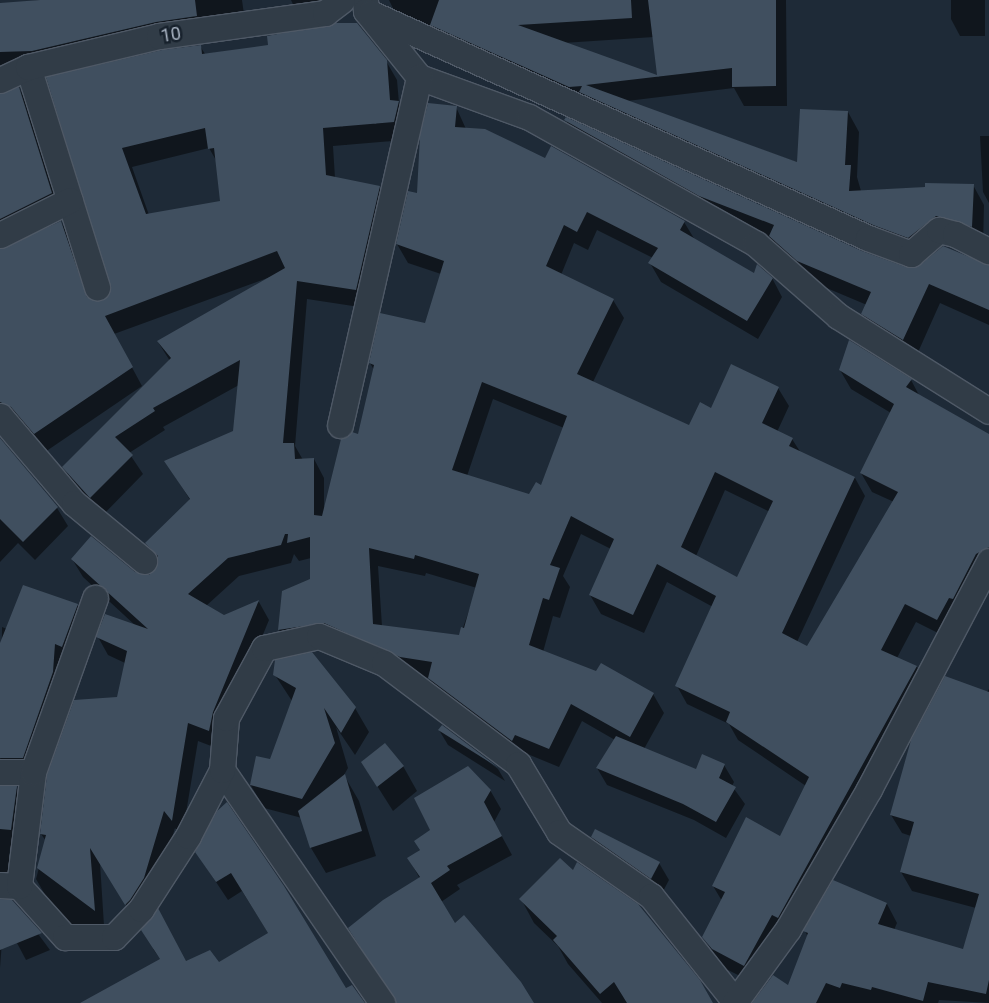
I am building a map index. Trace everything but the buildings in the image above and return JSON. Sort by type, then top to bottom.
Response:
[{"type":"street","name":"10","points":[[0,80],[28,67],[159,36],[325,13],[342,0]]},
{"type":"street","points":[[366,6],[419,77],[529,118],[756,244],[838,316],[989,411]]},
{"type":"street","points":[[366,6],[868,238],[911,254],[939,230],[955,234],[989,251]]},
{"type":"street","points":[[28,67],[97,287]]},
{"type":"street","points":[[340,425],[419,77]]},
{"type":"street","points":[[0,236],[70,200]]},
{"type":"street","points":[[0,416],[74,503],[144,561]]},
{"type":"street","points":[[95,598],[33,772],[10,885],[65,937],[114,937],[141,909],[188,836],[222,770],[226,718],[264,648],[319,636],[384,663],[518,764],[559,832],[651,896],[736,1003],[788,929],[869,789],[989,561]]},
{"type":"street","points":[[222,770],[382,1003]]},
{"type":"street","points":[[0,772],[33,772]]}]
